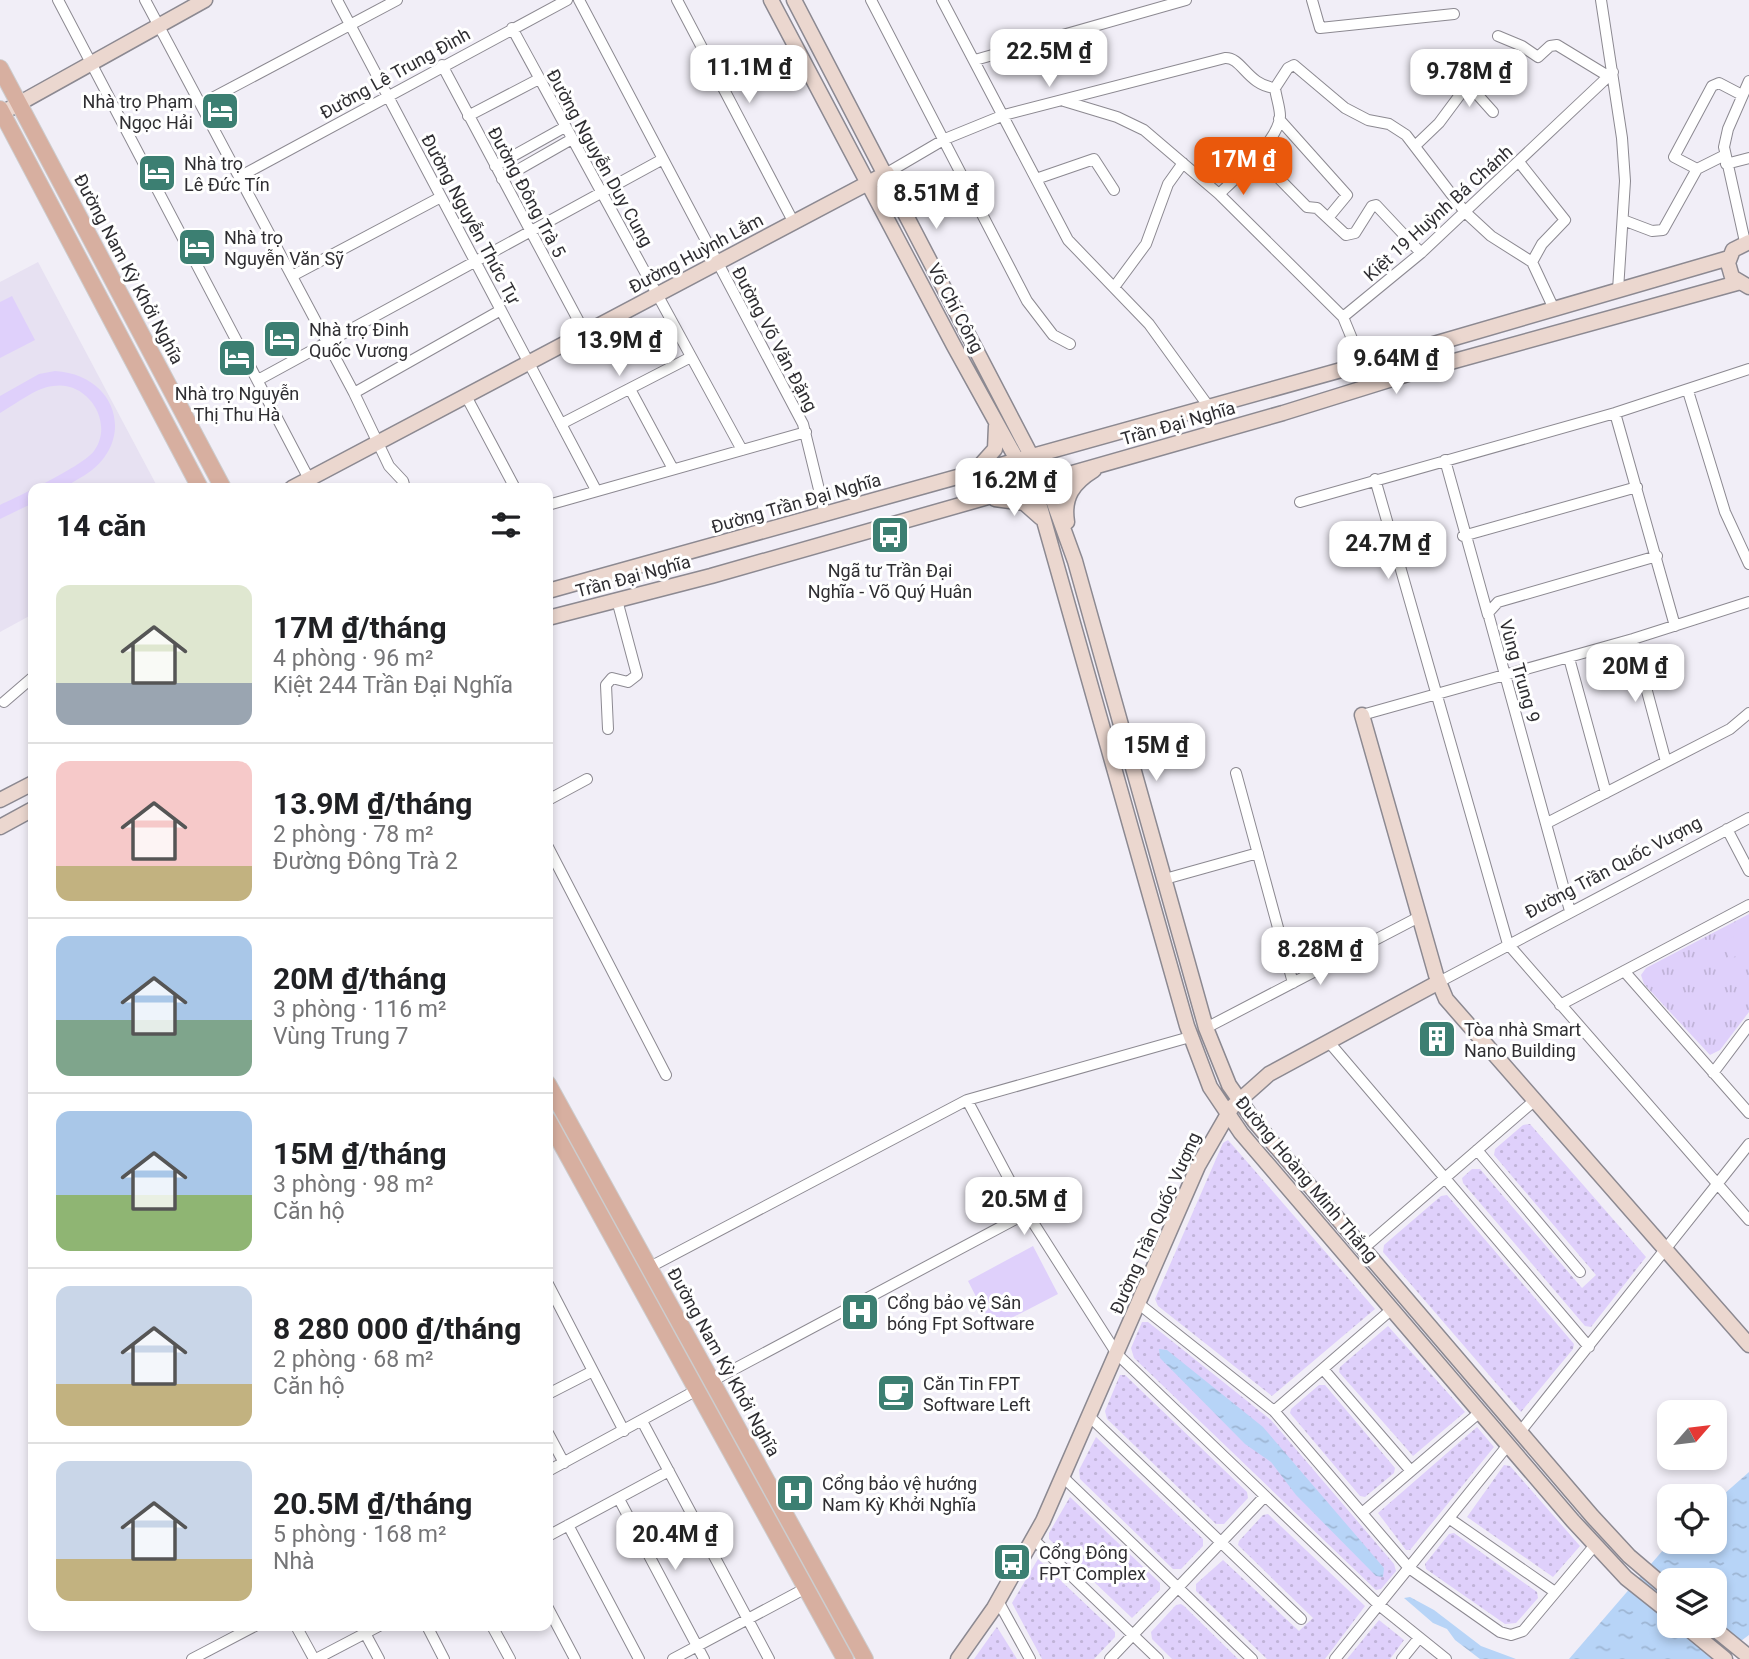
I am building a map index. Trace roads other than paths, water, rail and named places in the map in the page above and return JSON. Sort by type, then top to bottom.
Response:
[{"type":"main road","points":[[197,483],[1,112],[205,0]]},
{"type":"main road","name":"Võ Chí Công","points":[[771,0],[992,415],[1025,457]]},
{"type":"main road","name":"Võ Chí Công","points":[[794,0],[890,171],[1038,482]]},
{"type":"main road","name":"Đường Nam Kỳ Khởi Nghĩa","points":[[0,68],[220,483]]},
{"type":"main road","name":"Đường Huỳnh Lắm","points":[[301,483],[890,171]]},
{"type":"main road","points":[[1743,285],[1729,270],[1729,258],[1733,250],[1747,242]]},
{"type":"main road","name":"Trần Đại Nghĩa","points":[[1054,449],[1413,350],[1729,258]]},
{"type":"main road","name":"Trần Đại Nghĩa","points":[[553,617],[710,576],[1283,414],[1418,371],[1743,285]]},
{"type":"main road","points":[[1413,350],[1418,371]]},
{"type":"main road","points":[[970,473],[985,463],[995,450],[997,429],[992,415]]},
{"type":"main road","name":"Đường Trần Đại Nghĩa","points":[[553,590],[1054,449]]},
{"type":"main road","points":[[1075,561],[1066,517],[1068,496],[1082,478],[1112,461]]},
{"type":"main road","name":"Đường Hoàng Minh Thắng","points":[[1038,482],[1049,533],[1190,1037],[1210,1087],[1227,1115],[1508,1445],[1626,1578],[1657,1603]]},
{"type":"main road","name":"Đường Hoàng Minh Thắng","points":[[1038,482],[1075,561],[1206,1028],[1218,1062],[1238,1100],[1520,1432],[1638,1566],[1657,1581]]},
{"type":"main road","points":[[983,498],[1024,503],[1040,516],[1049,533]]},
{"type":"main road","points":[[702,550],[710,576]]},
{"type":"main road","points":[[1362,715],[1419,917],[1439,982],[1450,1005],[1749,1345]]},
{"type":"main road","points":[[0,800],[27,786]]},
{"type":"main road","points":[[0,827],[28,812]]},
{"type":"main road","points":[[1147,884],[1165,879]]},
{"type":"main road","name":"Đường Trần Quốc Vượng","points":[[958,1659],[998,1601],[1064,1478],[1198,1166],[1227,1115],[1238,1100],[1262,1078],[1439,982]]},
{"type":"main road","name":"Đường Nam Kỳ Khởi Nghĩa","points":[[553,1093],[865,1659]]},
{"type":"main road","points":[[553,1142],[697,1390],[845,1659]]},
{"type":"main road","points":[[1350,1260],[1363,1248]]},
{"type":"main road","points":[[1508,1445],[1520,1432]]},
{"type":"main road","points":[[1700,1638],[1726,1659]]},
{"type":"main road","points":[[1726,1638],[1748,1656]]},
{"type":"street","points":[[58,0],[309,479]]},
{"type":"street","points":[[145,0],[380,442],[389,466],[404,483]]},
{"type":"street","name":"Đường Nguyễn Thức Tự","points":[[337,0],[596,490]]},
{"type":"street","points":[[201,104],[397,0]]},
{"type":"street","name":"Đường Lê Trung Đình","points":[[239,177],[442,65],[567,0]]},
{"type":"street","name":"Đường Võ Văn Đặng","points":[[579,0],[806,432],[825,514]]},
{"type":"street","points":[[677,0],[794,223]]},
{"type":"street","points":[[871,0],[1027,301],[1053,335],[1070,344]]},
{"type":"street","points":[[942,0],[1068,240],[1115,286],[1166,347],[1209,407]]},
{"type":"street","points":[[975,60],[1185,0]]},
{"type":"street","points":[[1312,0],[1320,28],[1454,14]]},
{"type":"street","points":[[1601,0],[1610,74],[1622,138],[1623,220],[1619,290]]},
{"type":"street","name":"Đường Nguyễn Duy Cung","points":[[512,28],[742,450]]},
{"type":"street","points":[[1498,36],[1538,57],[1550,46],[1557,45],[1610,74]]},
{"type":"street","points":[[890,171],[945,139],[1004,115],[1225,58],[1234,58],[1257,84],[1275,89]]},
{"type":"street","name":"Đường Đông Trà 5","points":[[442,65],[585,333]]},
{"type":"street","points":[[1219,194],[1269,139],[1279,118],[1275,89],[1288,68],[1294,65],[1345,108],[1368,120],[1389,124],[1415,146],[1465,212],[1491,236],[1532,262],[1554,309]]},
{"type":"street","points":[[1452,70],[1493,113]]},
{"type":"street","name":"Kiệt 19 Huỳnh Bá Chánh","points":[[1343,317],[1421,253],[1610,74]]},
{"type":"street","points":[[468,116],[539,79]]},
{"type":"street","points":[[1747,242],[1725,160],[1728,129],[1749,81]]},
{"type":"street","points":[[1697,169],[1674,157],[1712,86],[1719,83],[1742,95]]},
{"type":"street","points":[[1415,146],[1439,123],[1468,84]]},
{"type":"street","points":[[1063,101],[1117,117],[1144,130],[1219,194],[1343,317],[1362,363]]},
{"type":"street","points":[[1279,118],[1347,195],[1328,218]]},
{"type":"street","points":[[495,166],[565,127]]},
{"type":"street","points":[[502,179],[572,139]]},
{"type":"street","points":[[1256,155],[1307,207],[1317,208],[1350,236],[1372,206],[1376,205],[1421,253]]},
{"type":"street","points":[[1623,220],[1652,231],[1666,229],[1697,169],[1725,160],[1749,158]]},
{"type":"street","points":[[258,380],[663,159]]},
{"type":"street","points":[[1036,179],[1094,159],[1114,190]]},
{"type":"street","points":[[1519,162],[1565,220],[1542,244],[1532,262]]},
{"type":"street","points":[[1115,286],[1146,244],[1168,184],[1183,163]]},
{"type":"street","points":[[292,276],[441,197]]},
{"type":"street","points":[[354,393],[501,310]]},
{"type":"street","points":[[561,424],[691,357]]},
{"type":"street","points":[[1300,502],[1615,414],[1749,369]]},
{"type":"street","points":[[630,389],[673,469]]},
{"type":"street","points":[[1688,391],[1725,512],[1749,564]]},
{"type":"street","points":[[466,396],[512,483]]},
{"type":"street","points":[[1615,414],[1675,626]]},
{"type":"street","points":[[553,503],[806,432]]},
{"type":"street","points":[[1445,460],[1488,615]]},
{"type":"street","points":[[1375,479],[1508,944],[1749,1220]]},
{"type":"street","points":[[1464,536],[1637,487]]},
{"type":"street","name":"Vùng Trung 9","points":[[1570,911],[1488,615],[1491,607],[1498,602],[1657,556]]},
{"type":"street","points":[[608,729],[605,702],[609,680],[617,678],[628,682],[637,675],[617,600]]},
{"type":"street","points":[[1362,715],[1569,658],[1749,602]]},
{"type":"street","points":[[1633,639],[1666,762]]},
{"type":"street","points":[[1569,658],[1606,793]]},
{"type":"street","points":[[4,702],[28,681]]},
{"type":"street","points":[[1547,824],[1730,729],[1749,713]]},
{"type":"street","points":[[1236,773],[1293,983]]},
{"type":"street","points":[[553,797],[587,779]]},
{"type":"street","name":"Đường Trần Quốc Vượng","points":[[1439,982],[1749,818]]},
{"type":"street","points":[[1727,829],[1749,871]]},
{"type":"street","points":[[1165,879],[1258,853]]},
{"type":"street","points":[[553,857],[666,1075]]},
{"type":"street","points":[[1560,1005],[1749,905]]},
{"type":"street","points":[[1206,1028],[1419,917]]},
{"type":"street","points":[[1624,971],[1749,1113]]},
{"type":"street","points":[[1713,1073],[1749,1025]]},
{"type":"street","points":[[650,1267],[967,1100],[1190,1037]]},
{"type":"street","points":[[1328,1041],[1589,1347]]},
{"type":"street","points":[[967,1100],[1027,1213],[1117,1354],[1379,1605],[1446,1659]]},
{"type":"street","points":[[1363,1248],[1534,1101]]},
{"type":"street","points":[[553,1142],[573,1129]]},
{"type":"street","points":[[1520,1432],[1667,1251],[1749,1144]]},
{"type":"street","points":[[1477,1150],[1580,1272]]},
{"type":"street","points":[[712,1381],[1027,1213]]},
{"type":"street","points":[[553,1294],[624,1431]]},
{"type":"street","points":[[1139,1304],[1274,1411],[1409,1568],[1500,1632],[1509,1635],[1523,1630],[1595,1545]]},
{"type":"street","points":[[1274,1411],[1392,1309]]},
{"type":"street","points":[[1323,1369],[1411,1471]]},
{"type":"street","points":[[553,1391],[593,1371]]},
{"type":"street","points":[[553,1468],[697,1390]]},
{"type":"street","points":[[1362,1513],[1480,1412]]},
{"type":"street","points":[[1090,1417],[1301,1619]]},
{"type":"street","points":[[642,1421],[769,1659]]},
{"type":"street","points":[[553,1442],[564,1463]]},
{"type":"street","points":[[1335,1659],[1508,1445]]},
{"type":"street","points":[[553,1533],[669,1471]]},
{"type":"street","points":[[1064,1478],[1252,1659]]},
{"type":"street","points":[[1110,1659],[1265,1496]]},
{"type":"street","points":[[619,1499],[704,1659]]},
{"type":"street","points":[[1450,1518],[1555,1592]]},
{"type":"street","points":[[568,1525],[639,1659]]},
{"type":"street","points":[[1033,1539],[1158,1659]]},
{"type":"street","points":[[673,1659],[806,1588]]},
{"type":"street","points":[[998,1601],[1030,1659]]},
{"type":"street","points":[[553,1617],[575,1659]]},
{"type":"street","points":[[193,1659],[246,1631]]},
{"type":"street","points":[[299,1631],[315,1659],[369,1631]]},
{"type":"street","points":[[430,1631],[444,1659]]},
{"type":"street","points":[[495,1631],[510,1659]]},
{"type":"street","points":[[365,1633],[379,1659]]},
{"type":"street","points":[[1402,1659],[1419,1638]]},
{"type":"water","points":[[1159,1349],[1167,1350],[1263,1427],[1384,1568],[1383,1577],[1376,1576],[1296,1495],[1271,1462],[1245,1444],[1160,1358]]},
{"type":"water","points":[[1749,1472],[1749,1635],[1726,1652],[1723,1659],[1569,1659],[1660,1554],[1727,1554],[1727,1491]]},
{"type":"water","points":[[1410,1597],[1434,1610],[1481,1646],[1516,1659],[1480,1659],[1455,1640],[1447,1629],[1433,1623],[1404,1598]]},
{"type":"place","name":"Nhà trọ Phạm Ngọc Hải","points":[[220,111]]},
{"type":"place","name":"Nhà trọ Lê Đức Tín","points":[[157,173]]},
{"type":"place","name":"Nhà trọ Nguyễn Văn Sỹ","points":[[197,247]]},
{"type":"place","name":"Nhà trọ Đinh Quốc Vương","points":[[282,339]]},
{"type":"place","name":"Nhà trọ Nguyễn Thị Thu Hà","points":[[237,358]]},
{"type":"place","name":"Ngã tư Trần Đại Nghĩa - Võ Quý Huân","points":[[890,535]]},
{"type":"place","name":"Tòa nhà Smart Nano Building","points":[[1437,1039]]},
{"type":"place","name":"Cổng bảo vệ Sân bóng Fpt Software","points":[[860,1312]]},
{"type":"place","name":"Căn Tin FPT Software Left","points":[[896,1393]]},
{"type":"place","name":"Cổng bảo vệ hướng Nam Kỳ Khởi Nghĩa","points":[[795,1493]]},
{"type":"place","name":"Cổng Đông FPT Complex","points":[[1012,1562]]}]
